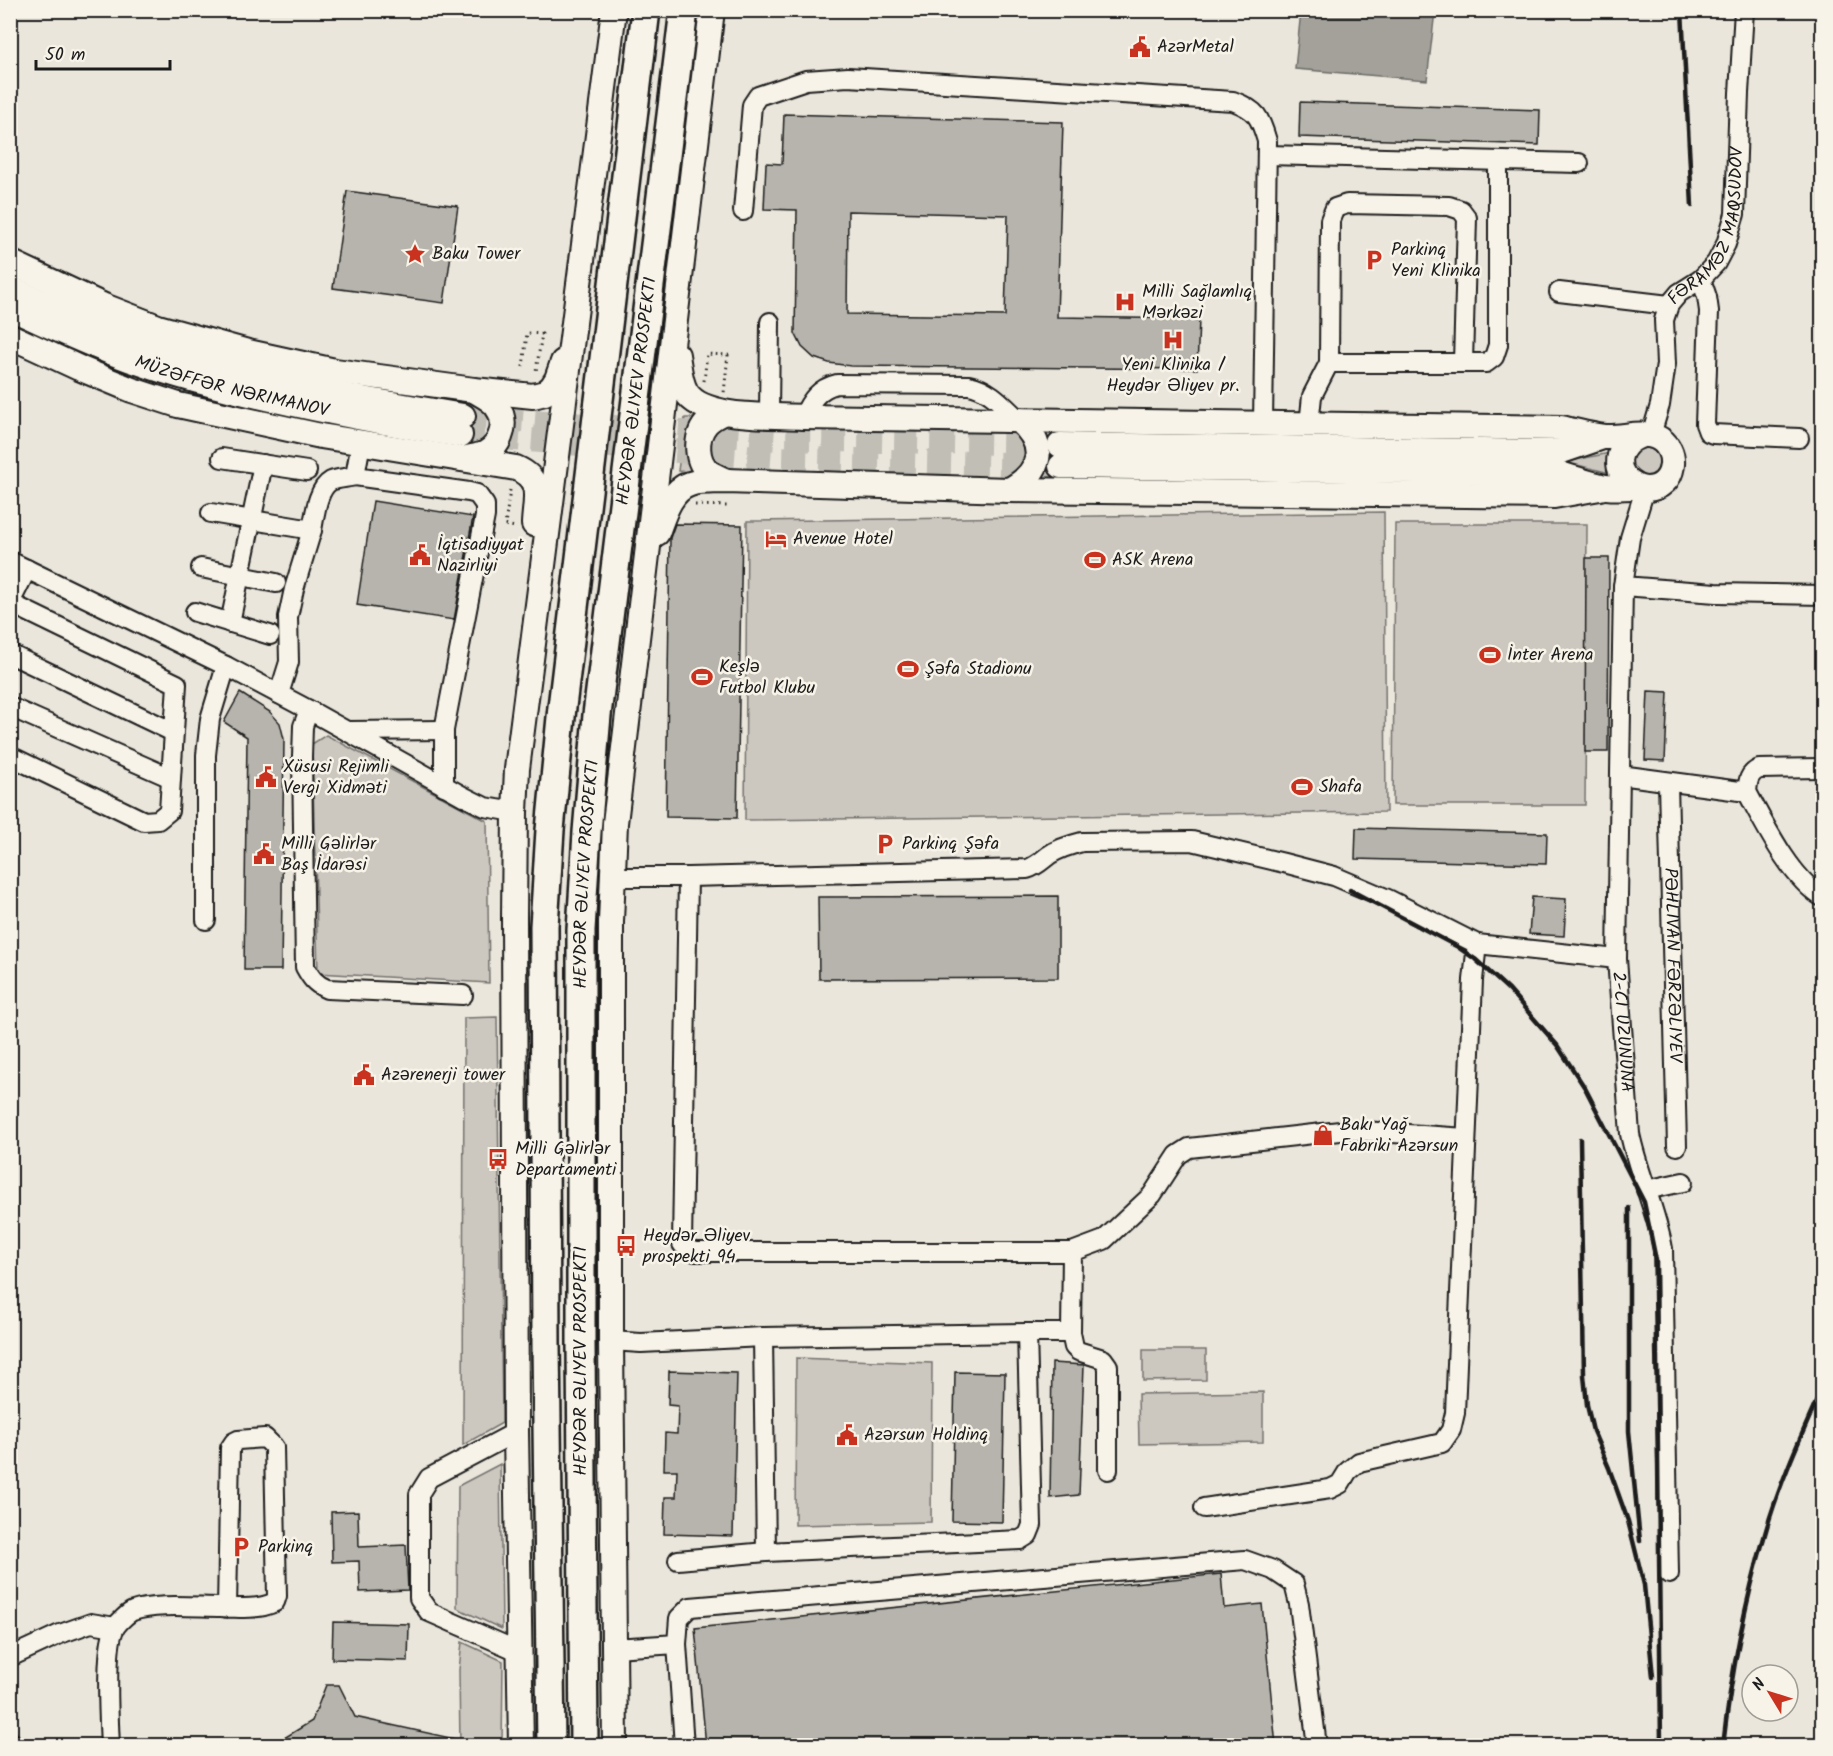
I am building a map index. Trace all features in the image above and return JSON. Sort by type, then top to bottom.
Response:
[{"type":"highway","name":"HEYDƏR ƏLIYEV PROSPEKTI","points":[[551,1746],[544,926],[550,830],[562,707],[646,10]]},
{"type":"highway","name":"HEYDƏR ƏLIYEV PROSPEKTI","points":[[584,1746],[581,930],[597,715],[684,10]]},
{"type":"main road","points":[[517,769],[614,10]]},
{"type":"main road","points":[[615,1746],[611,1341],[611,922],[615,823],[712,10]]},
{"type":"main road","points":[[10,262],[104,306],[158,327],[196,338],[334,371],[474,390],[533,396],[546,393],[557,379],[573,334]]},
{"type":"main road","name":"MÜZƏFFƏR NƏRIMANOV","points":[[10,288],[105,331],[149,348],[461,425],[334,412],[185,378],[89,344],[10,308]]},
{"type":"main road","points":[[645,564],[665,512],[679,490],[688,484],[727,482],[1009,490],[1554,496],[1604,487],[1654,488],[1662,484],[1672,469],[1671,452],[1659,439],[1647,435],[1605,437],[1561,428],[803,417],[722,413],[701,405],[687,393],[682,384],[674,335]]},
{"type":"main road","points":[[10,336],[132,390],[178,405],[361,442],[516,468],[529,475],[534,482],[536,489],[515,812],[516,1432],[520,1746]]},
{"type":"main road","points":[[461,460],[485,454],[495,446],[502,429],[502,417],[498,408],[492,400],[474,390]]},
{"type":"main road","points":[[722,413],[704,426],[699,441],[699,455],[702,465],[710,473],[727,482]]},
{"type":"main road","points":[[1009,490],[1023,483],[1031,474],[1038,452],[1035,437],[1019,420]]},
{"type":"main road","points":[[1641,488],[1627,482],[1620,468],[1619,459],[1621,450],[1627,443],[1634,438],[1647,435]]},
{"type":"main road","points":[[1604,487],[1557,473],[1061,455],[1559,452],[1605,437]]},
{"type":"street","name":"FƏRAMƏZ MAQSUDOV","points":[[1647,435],[1660,405],[1666,364],[1665,320],[1669,304],[1679,293],[1701,279],[1716,263],[1726,244],[1735,214],[1744,10]]},
{"type":"street","points":[[743,211],[752,105],[758,96],[807,80],[848,77],[1233,101],[1249,106],[1261,121],[1267,141],[1263,424]]},
{"type":"street","points":[[1267,155],[1579,163]]},
{"type":"street","points":[[1329,363],[1486,363],[1494,357],[1498,345],[1498,161]]},
{"type":"street","points":[[1308,425],[1312,396],[1329,363],[1330,220],[1335,208],[1347,204],[1449,206],[1461,210],[1467,218],[1463,362]]},
{"type":"street","points":[[1701,279],[1709,311],[1705,424],[1708,432],[1799,438]]},
{"type":"street","points":[[1559,292],[1669,304]]},
{"type":"street","points":[[769,415],[770,322]]},
{"type":"street","points":[[803,417],[810,402],[818,393],[837,384],[969,385],[990,394],[1019,420]]},
{"type":"street","points":[[356,476],[361,442]]},
{"type":"street","points":[[222,458],[307,471]]},
{"type":"street","points":[[230,623],[263,464]]},
{"type":"street","points":[[279,694],[289,662],[288,617],[294,589],[312,530],[316,507],[325,485],[333,480],[356,476],[477,494],[485,505],[485,516],[444,730],[444,786]]},
{"type":"street","name":"2-CI UZUNUNA","points":[[1641,488],[1624,563],[1617,959],[1630,1134],[1634,1156],[1660,1233],[1664,1270],[1669,1574]]},
{"type":"street","points":[[211,513],[312,530]]},
{"type":"street","points":[[10,561],[226,666],[484,807],[515,812]]},
{"type":"street","points":[[201,568],[240,578],[276,583]]},
{"type":"street","points":[[10,756],[144,821],[158,820],[169,811],[177,684],[10,603],[27,569]]},
{"type":"street","points":[[1623,586],[1716,593],[1822,596]]},
{"type":"street","points":[[195,612],[270,635]]},
{"type":"street","points":[[10,654],[173,732]]},
{"type":"street","points":[[206,920],[206,755],[210,719],[226,666]]},
{"type":"street","points":[[10,707],[171,778]]},
{"type":"street","points":[[309,710],[303,726],[302,757],[305,967],[310,977],[316,984],[327,989],[463,995]]},
{"type":"street","points":[[347,731],[444,730]]},
{"type":"street","points":[[1822,768],[1759,769],[1752,772],[1748,778],[1747,792],[1779,848],[1803,880],[1822,897]]},
{"type":"street","points":[[1620,775],[1747,792]]},
{"type":"street","name":"PƏHLIVAN FƏRZƏLIYEV","points":[[1668,783],[1677,1146]]},
{"type":"street","points":[[612,877],[1027,869],[1036,866],[1049,855],[1068,845],[1082,842],[1192,841],[1334,876],[1388,899],[1477,944],[1617,959]]},
{"type":"street","points":[[688,877],[682,1244],[695,1252],[1072,1252],[1104,1240],[1152,1195],[1178,1155],[1189,1148],[1349,1130],[1466,1137]]},
{"type":"street","points":[[1204,1508],[1330,1489],[1340,1484],[1348,1471],[1359,1462],[1442,1443],[1451,1430],[1455,1413],[1473,980],[1477,944]]},
{"type":"street","points":[[1646,1190],[1683,1182]]},
{"type":"street","points":[[1072,1252],[1071,1333],[1074,1347],[1078,1351],[1103,1359],[1108,1366],[1108,1470]]},
{"type":"street","points":[[678,1560],[766,1552],[1020,1540],[1028,1535],[1032,1525],[1028,1333]]},
{"type":"street","points":[[611,1341],[1071,1333]]},
{"type":"street","points":[[763,1337],[766,1552]]},
{"type":"street","points":[[516,1432],[429,1479],[419,1494],[419,1598],[429,1612],[520,1652]]},
{"type":"street","points":[[110,1746],[109,1648],[115,1627],[132,1612],[158,1607],[227,1608],[275,1602],[277,1596],[274,1447],[265,1438],[238,1440],[230,1448],[227,1608]]},
{"type":"street","points":[[684,1746],[677,1644],[679,1618],[690,1607],[1245,1560],[1272,1570],[1294,1584],[1299,1604],[1317,1746]]},
{"type":"street","points":[[10,1657],[60,1634],[91,1623],[115,1627]]},
{"type":"street","points":[[614,1648],[677,1644]]},
{"type":"street","points":[[10,1741],[11,1746]]},
{"type":"path","points":[[523,367],[527,333],[542,334],[535,380]]},
{"type":"path","points":[[704,385],[707,354],[728,355],[722,413]]},
{"type":"path","points":[[505,525],[510,490]]},
{"type":"path","points":[[694,505],[726,506]]},
{"type":"shaded area","points":[[1301,11],[1435,11],[1427,80],[1295,69]]},
{"type":"shaded area","points":[[685,418],[698,418],[693,472],[678,471]]},
{"type":"shaded area","points":[[1646,447],[1652,448],[1660,456],[1660,468],[1652,476],[1646,477],[1640,476],[1632,468],[1631,462],[1632,456],[1640,448]]},
{"type":"shaded area","points":[[1610,453],[1610,473],[1565,462]]},
{"type":"shaded area","points":[[1384,512],[1386,812],[745,820],[747,521]]},
{"type":"shaded area","name":"İnter Arena","points":[[1395,524],[1587,524],[1585,805],[1393,805]]},
{"type":"shaded area","points":[[326,735],[487,821],[489,983],[318,973],[312,744]]},
{"type":"shaded area","points":[[497,1017],[502,1423],[463,1445],[464,1018]]},
{"type":"shaded area","points":[[1143,1350],[1206,1350],[1206,1380],[1143,1381]]},
{"type":"shaded area","points":[[796,1358],[932,1363],[931,1522],[795,1525]]},
{"type":"shaded area","points":[[1263,1392],[1263,1442],[1139,1444],[1138,1394]]},
{"type":"shaded area","points":[[500,1464],[502,1629],[457,1608],[458,1486]]},
{"type":"shaded area","points":[[462,1642],[503,1661],[502,1745],[460,1745],[459,1670]]},
{"type":"building","points":[[1300,102],[1540,110],[1539,145],[1299,137]]},
{"type":"building","points":[[784,114],[1063,122],[1057,317],[1199,319],[1197,369],[851,366],[814,358],[802,347],[795,333],[797,210],[764,209],[766,163],[782,164]],"holes":[[[848,211],[1008,215],[1005,316],[847,314]]]},
{"type":"building","points":[[347,191],[458,206],[444,303],[333,288]]},
{"type":"building","points":[[373,501],[473,517],[454,620],[357,605]]},
{"type":"building","points":[[675,524],[742,525],[737,818],[666,817],[670,538]]},
{"type":"building","points":[[1586,558],[1609,558],[1608,752],[1585,752]]},
{"type":"building","points":[[1648,691],[1668,692],[1665,761],[1645,760]]},
{"type":"building","name":"Milli Gəlirlər Baş İdarəsi","points":[[240,693],[270,712],[280,723],[284,739],[281,970],[244,970],[247,737],[224,722]]},
{"type":"building","points":[[1356,828],[1547,833],[1546,864],[1355,859]]},
{"type":"building","points":[[1058,896],[1058,978],[819,979],[818,897]]},
{"type":"building","points":[[1532,897],[1566,899],[1564,936],[1529,934]]},
{"type":"building","points":[[1052,1363],[1084,1365],[1079,1495],[1050,1498]]},
{"type":"building","points":[[669,1371],[737,1373],[733,1536],[664,1534],[665,1497],[676,1497],[677,1470],[664,1470],[665,1433],[677,1434],[678,1406],[668,1405]]},
{"type":"building","points":[[955,1372],[1005,1373],[1002,1522],[952,1521]]},
{"type":"building","points":[[358,1511],[359,1547],[406,1545],[408,1590],[360,1592],[359,1561],[332,1562],[331,1512]]},
{"type":"building","points":[[1221,1574],[1224,1608],[1262,1604],[1276,1746],[706,1746],[695,1628]]},
{"type":"building","points":[[333,1622],[409,1624],[408,1661],[332,1659]]},
{"type":"building","points":[[326,1685],[339,1685],[355,1717],[455,1739],[455,1746],[271,1746],[312,1721]]},
{"type":"tunnel","points":[[463,416],[778,439],[1055,444]]},
{"type":"tunnel","points":[[460,435],[772,458],[1053,465]]},
{"type":"railway","points":[[1682,10],[1692,206]]},
{"type":"railway","points":[[1350,890],[1456,946],[1475,959],[1509,990],[1557,1045],[1585,1088],[1644,1202],[1656,1260],[1661,1746]]},
{"type":"railway","points":[[1580,1139],[1584,1375],[1587,1405],[1593,1431],[1628,1521],[1644,1585],[1653,1677]]},
{"type":"railway","points":[[1629,1208],[1629,1431],[1640,1541]]},
{"type":"railway","points":[[1723,1746],[1730,1692],[1758,1560],[1784,1479],[1822,1389]]},
{"type":"place","name":"AzərMetal","points":[[1140,47]]},
{"type":"place","name":"Baku Tower","points":[[415,254]]},
{"type":"place","name":"Parkinq Yeni Klinika","points":[[1374,260]]},
{"type":"place","name":"Milli Sağlamlıq Mərkəzi","points":[[1125,302]]},
{"type":"place","name":"Yeni Klinika / Heydər Əliyev pr.","points":[[1173,340]]},
{"type":"place","name":"Avenue Hotel","points":[[776,539]]},
{"type":"place","name":"İqtisadiyyat Nazirliyi","points":[[420,555]]},
{"type":"place","name":"ASK Arena","points":[[1095,560]]},
{"type":"place","name":"İnter Arena","points":[[1490,655]]},
{"type":"place","name":"Şəfa Stadionu","points":[[908,669]]},
{"type":"place","name":"Keşlə Futbol Klubu","points":[[702,677]]},
{"type":"place","name":"Xüsusi Rejimli Vergi Xidməti","points":[[266,777]]},
{"type":"place","name":"Shafa","points":[[1302,787]]},
{"type":"place","name":"Parkinq Şəfa","points":[[885,844]]},
{"type":"place","name":"Milli Gəlirlər Baş İdarəsi","points":[[264,854]]},
{"type":"place","name":"Azərenerji tower","points":[[364,1075]]},
{"type":"place","name":"Bakı Yağ Fabriki Azərsun","points":[[1323,1135]]},
{"type":"place","name":"Milli Gəlirlər Departamenti","points":[[498,1159]]},
{"type":"place","name":"Heydər Əliyev prospekti 94","points":[[626,1246]]},
{"type":"place","name":"Azərsun Holdinq","points":[[847,1435]]},
{"type":"place","name":"Parkinq","points":[[241,1547]]}]
